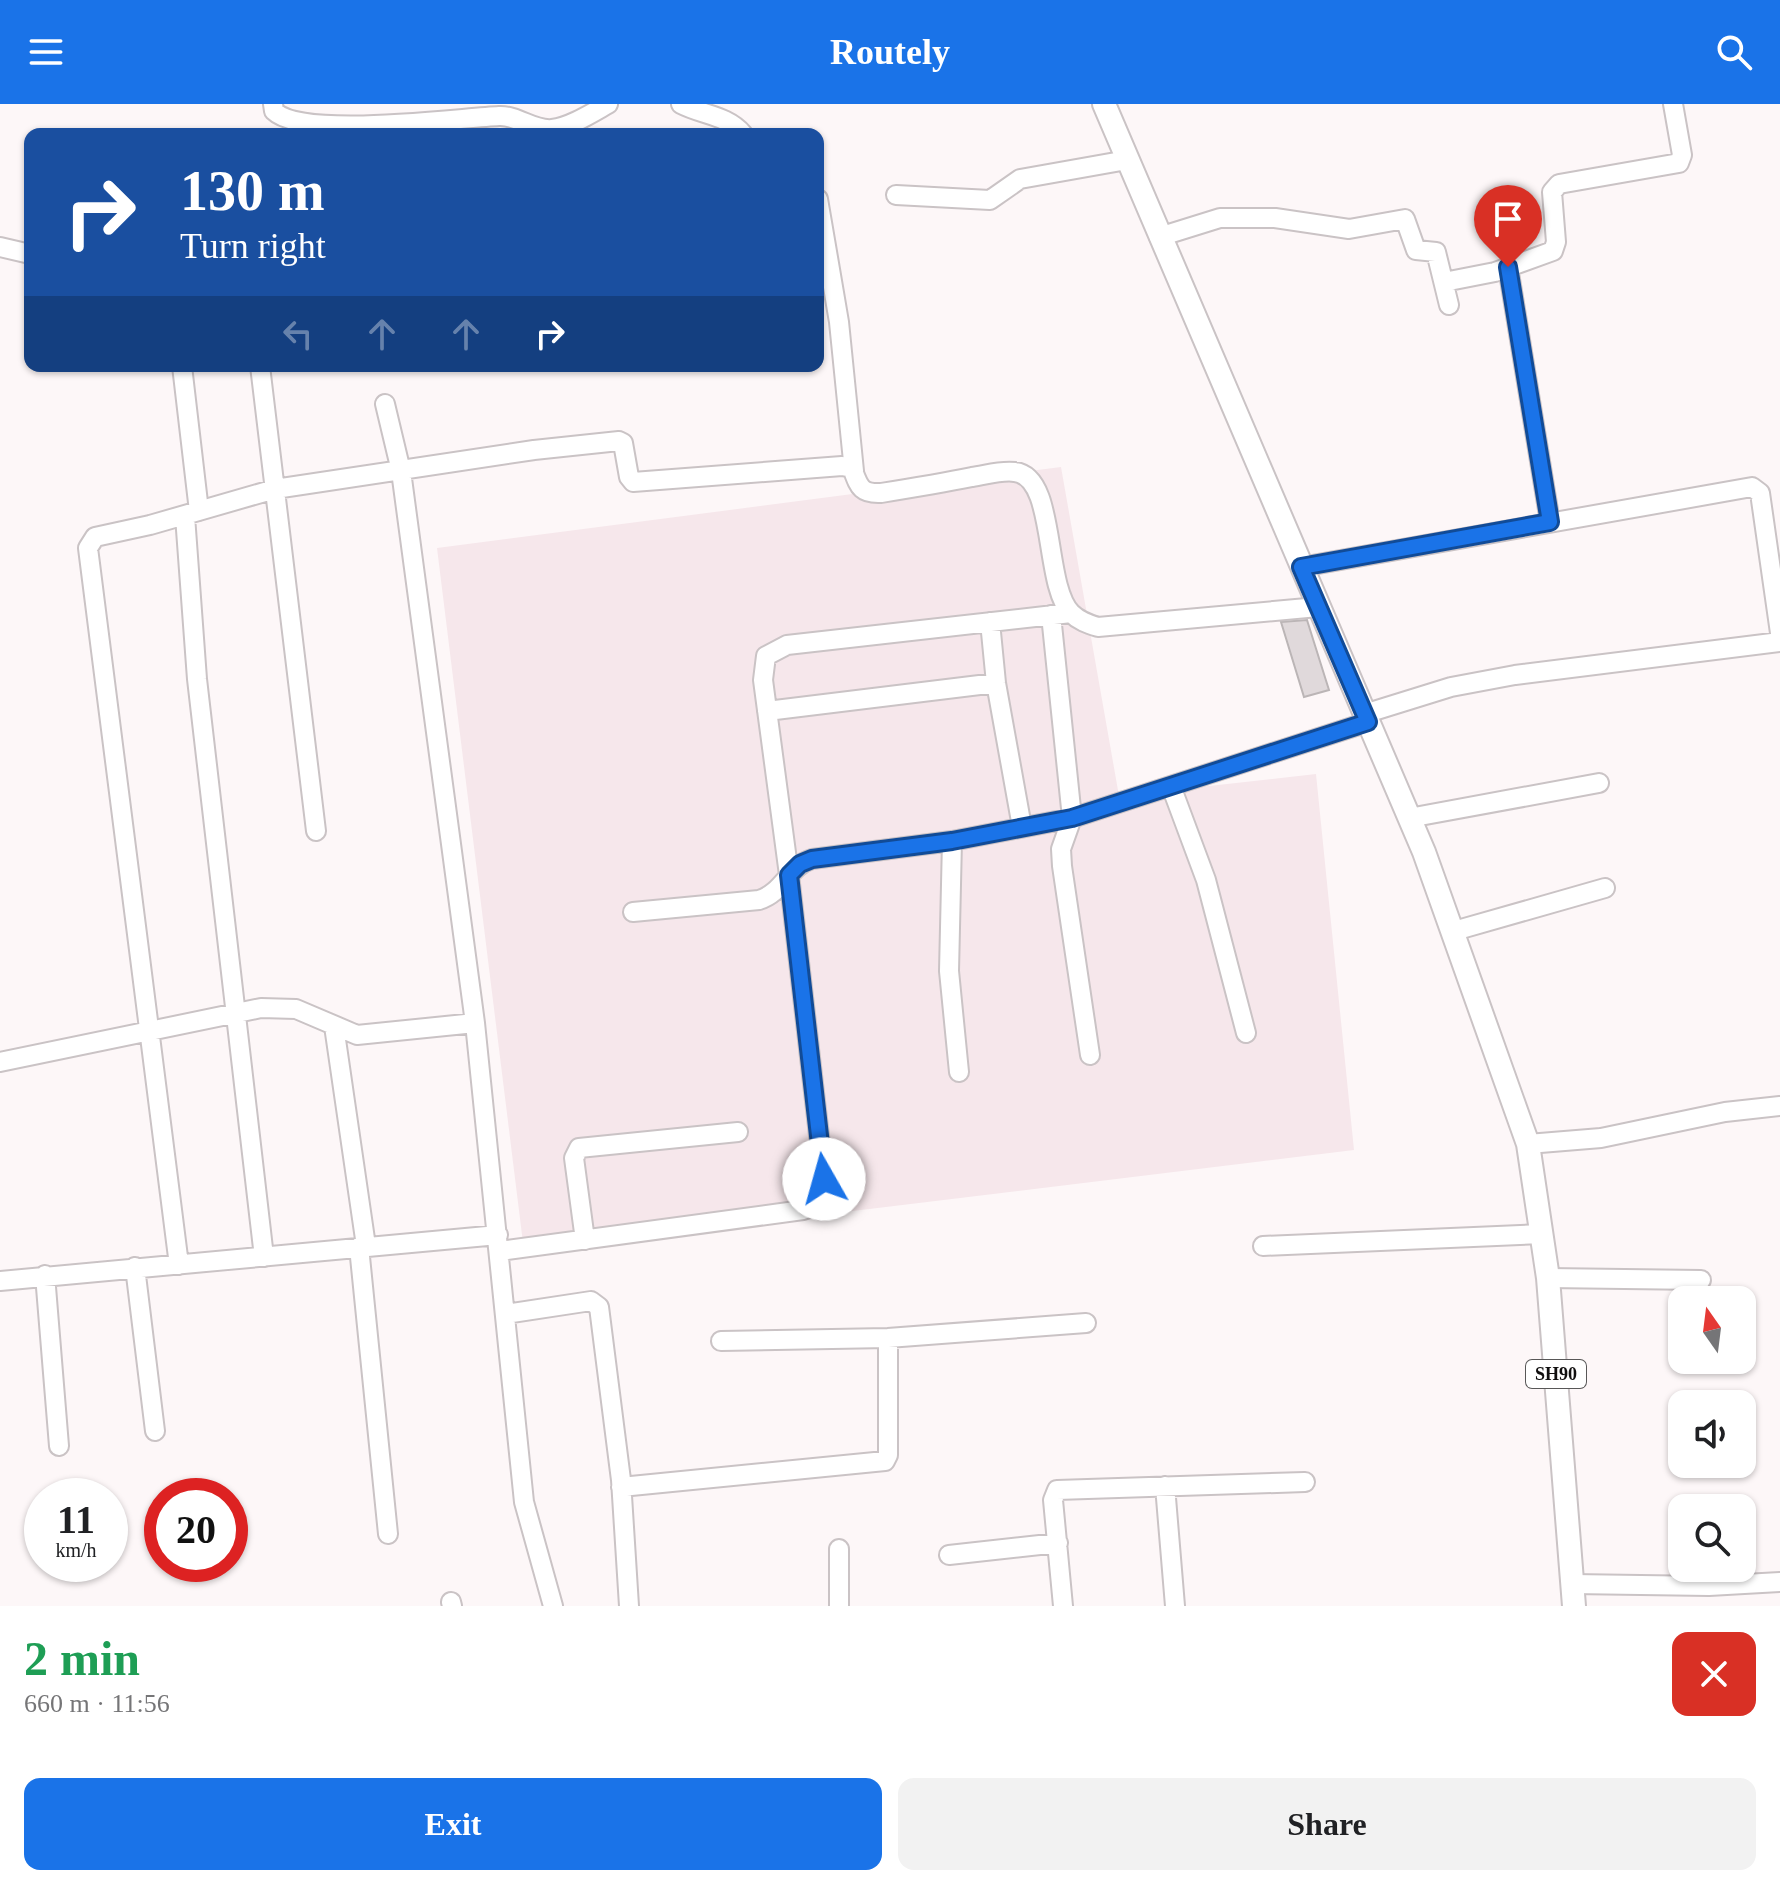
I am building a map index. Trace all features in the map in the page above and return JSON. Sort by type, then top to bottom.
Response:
[{"type":"main road","name":"SH90","points":[[1104,104],[1409,818],[1454,931],[1528,1144],[1548,1278],[1573,1595]]},
{"type":"street","points":[[273,104],[274,111],[283,118],[314,125],[401,123],[502,115],[542,128]]},
{"type":"street","points":[[557,128],[608,104]]},
{"type":"street","points":[[681,104],[738,128]]},
{"type":"street","points":[[1444,282],[1508,267],[1555,248],[1552,196],[1555,186],[1679,163],[1682,155],[1673,104]]},
{"type":"street","points":[[896,195],[990,200],[1020,179],[1127,160]]},
{"type":"street","points":[[1159,237],[1220,218],[1275,218],[1349,229],[1405,219],[1416,250],[1436,252],[1449,305]]},
{"type":"street","points":[[824,234],[839,322],[854,471],[859,488],[871,494],[1014,471],[1032,479],[1041,501],[1059,591],[1071,613],[1083,622],[1098,627],[1117,628],[1318,607]]},
{"type":"street","points":[[0,247],[24,253]]},
{"type":"street","points":[[1508,267],[1550,522]]},
{"type":"street","points":[[182,372],[192,514],[197,679],[264,1257]]},
{"type":"street","points":[[261,372],[316,831]]},
{"type":"street","points":[[385,404],[401,471],[475,1023],[524,1502],[553,1606]]},
{"type":"street","points":[[179,1265],[88,548],[91,540],[99,535],[192,514],[275,489],[619,441],[623,443],[629,477],[633,482],[842,466],[854,471]]},
{"type":"street","points":[[1301,567],[1752,487],[1771,509],[1780,633]]},
{"type":"street","points":[[0,1281],[362,1247],[585,1240],[803,1210],[818,1205],[822,1199],[824,1179],[767,711],[763,666],[766,656],[774,649],[787,645],[1071,613]]},
{"type":"street","points":[[1051,615],[1072,818],[1061,849],[1062,866],[1090,1055]]},
{"type":"street","points":[[990,622],[996,683],[1022,827]]},
{"type":"street","points":[[633,912],[759,900],[772,895],[800,864],[812,859],[952,841],[1072,818],[1451,687],[1515,675],[1780,642]]},
{"type":"street","points":[[767,711],[996,683]]},
{"type":"street","points":[[1409,818],[1599,783]]},
{"type":"street","points":[[1171,786],[1206,880],[1246,1033]]},
{"type":"street","points":[[952,841],[949,971],[959,1072]]},
{"type":"street","points":[[1454,931],[1605,888]]},
{"type":"street","points":[[0,1062],[261,1008],[296,1009],[357,1035],[475,1023]]},
{"type":"street","points":[[334,1026],[362,1247],[388,1534]]},
{"type":"street","points":[[1528,1144],[1601,1138],[1725,1112],[1780,1106]]},
{"type":"street","points":[[585,1240],[574,1158],[579,1148],[738,1132]]},
{"type":"street","points":[[1263,1246],[1542,1234]]},
{"type":"street","points":[[135,1267],[155,1431]]},
{"type":"street","points":[[45,1275],[59,1446]]},
{"type":"street","points":[[1548,1278],[1701,1280]]},
{"type":"street","points":[[506,1314],[591,1301],[597,1303],[612,1394],[629,1606]]},
{"type":"street","points":[[721,1341],[888,1338],[1086,1323]]},
{"type":"street","points":[[621,1487],[885,1461],[888,1455],[888,1338]]},
{"type":"street","points":[[1063,1606],[1053,1500],[1057,1490],[1305,1482]]},
{"type":"street","points":[[1165,1486],[1175,1606]]},
{"type":"street","points":[[949,1555],[1058,1543]]},
{"type":"street","points":[[839,1549],[839,1606]]},
{"type":"street","points":[[1573,1595],[1780,1582]]},
{"type":"shaded area","points":[[1061,467],[1119,796],[1316,774],[1354,1150],[524,1251],[437,548]]},
{"type":"building","points":[[1307,620],[1329,690],[1304,697],[1281,622]]},
{"type":"route","points":[[824,1179],[789,875],[800,864],[812,859],[952,841],[1072,818],[1368,722],[1301,567],[1550,522],[1508,267]]}]
